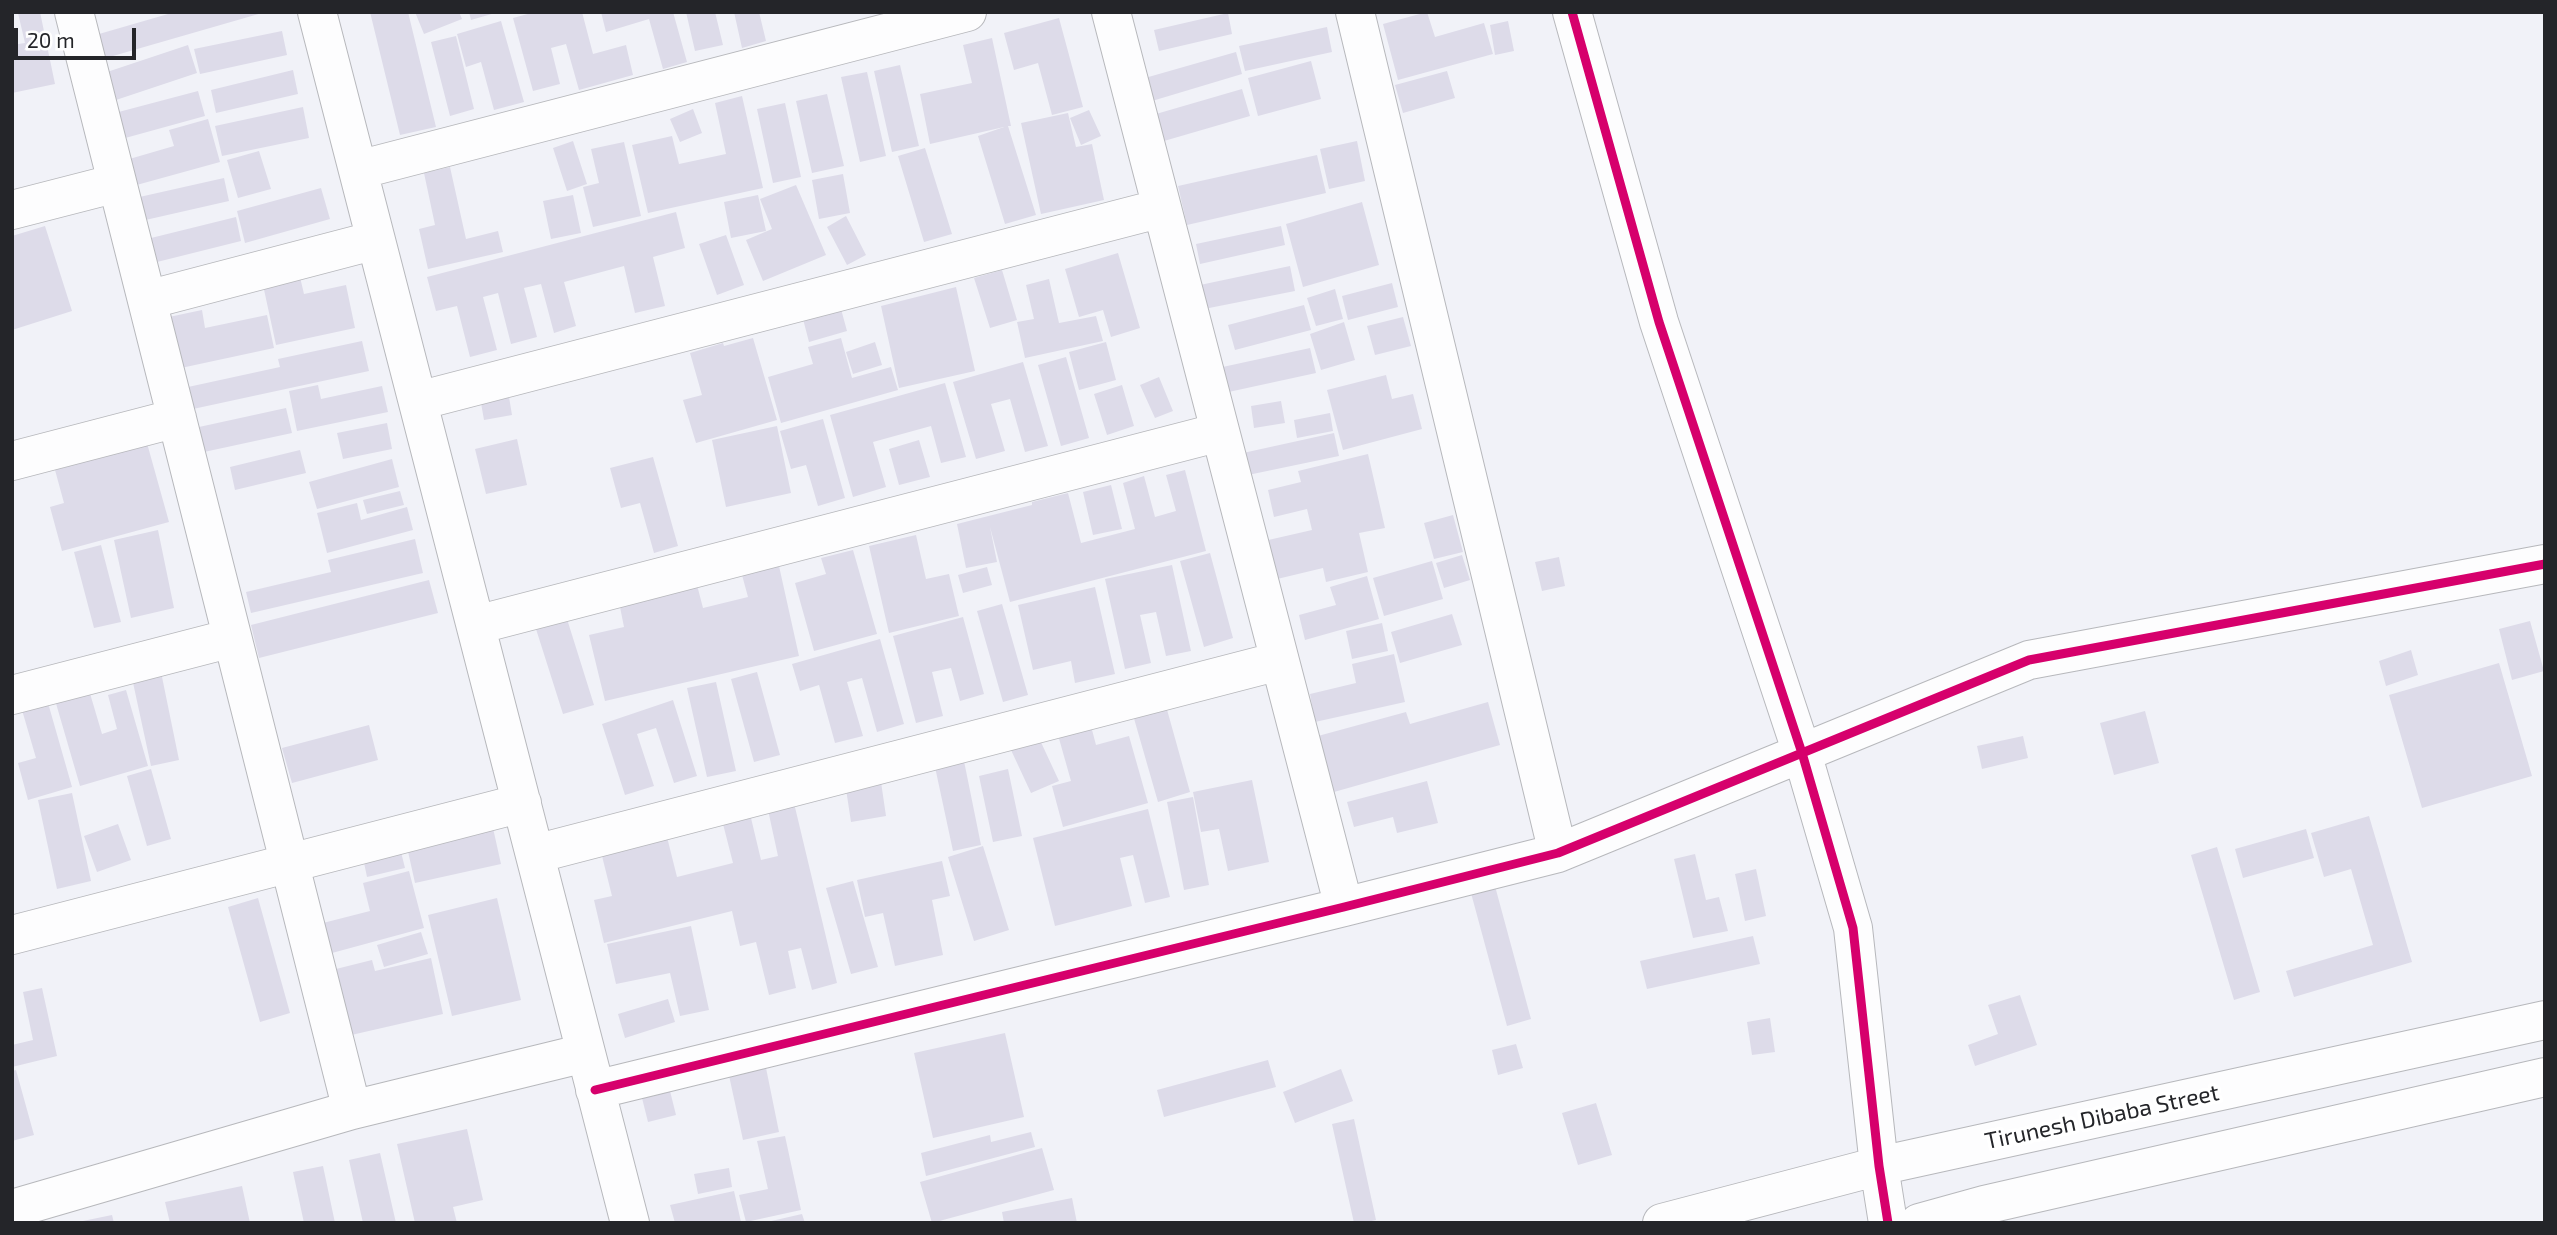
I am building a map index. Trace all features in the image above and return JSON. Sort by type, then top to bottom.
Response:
[{"type":"street","points":[[74,12],[352,1110]]},
{"type":"street","points":[[317,12],[630,1223]]},
{"type":"street","points":[[358,170],[967,12]]},
{"type":"street","points":[[1111,12],[1344,908]]},
{"type":"street","points":[[1355,12],[1558,853]]},
{"type":"street","points":[[1572,12],[1659,322],[1802,753],[1853,928],[1879,1166],[1888,1223]]},
{"type":"street","points":[[12,210],[117,183]]},
{"type":"street","points":[[418,401],[1162,208]]},
{"type":"street","points":[[147,300],[376,240]]},
{"type":"street","points":[[12,461],[177,418]]},
{"type":"street","points":[[476,625],[1220,432]]},
{"type":"street","points":[[595,1090],[1344,908],[1558,853],[2029,660],[2545,564]]},
{"type":"street","points":[[12,695],[232,638]]},
{"type":"street","points":[[535,854],[1279,661]]},
{"type":"street","points":[[12,935],[522,803]]},
{"type":"street","name":"Tirunesh Dibaba Street","points":[[1662,1223],[1879,1166],[2545,1020]]},
{"type":"street","points":[[12,1209],[352,1110],[585,1053]]},
{"type":"street","points":[[1919,1223],[1984,1205],[2545,1077]]},
{"type":"building","points":[[40,12],[55,84],[12,93],[12,45],[25,43],[18,13]]},
{"type":"building","points":[[175,12],[262,13],[106,58],[99,34]]},
{"type":"building","points":[[370,12],[408,12],[436,127],[400,135]]},
{"type":"building","points":[[415,12],[459,12],[462,19],[424,34]]},
{"type":"building","points":[[469,12],[495,12],[495,13],[471,20]]},
{"type":"building","points":[[535,12],[582,12],[593,54],[626,45],[633,75],[579,90],[566,44],[551,48],[560,84],[533,91],[513,18]]},
{"type":"building","points":[[601,12],[673,12],[687,62],[663,69],[649,19],[606,32]]},
{"type":"building","points":[[686,12],[715,12],[723,45],[695,51]]},
{"type":"building","points":[[734,12],[759,12],[766,41],[742,48]]},
{"type":"building","points":[[1427,12],[1435,37],[1484,23],[1493,54],[1398,80],[1383,24]]},
{"type":"building","points":[[1228,13],[1232,34],[1159,51],[1154,30]]},
{"type":"building","points":[[1059,18],[1083,107],[1052,115],[1038,63],[1014,70],[1004,33]]},
{"type":"building","points":[[501,21],[524,102],[494,110],[481,62],[466,67],[457,34]]},
{"type":"building","points":[[1508,21],[1514,51],[1495,55],[1490,25]]},
{"type":"building","points":[[1327,27],[1332,52],[1245,71],[1239,46]]},
{"type":"building","points":[[282,31],[287,55],[200,74],[194,49]]},
{"type":"building","points":[[456,36],[474,109],[450,116],[431,42]]},
{"type":"building","points":[[992,38],[1011,126],[1008,126],[1036,215],[1005,224],[978,136],[1004,127],[930,144],[920,94],[972,83],[963,45]]},
{"type":"building","points":[[188,45],[197,73],[113,101],[104,73]]},
{"type":"building","points":[[1236,52],[1242,74],[1152,101],[1145,78]]},
{"type":"building","points":[[1311,61],[1321,99],[1258,116],[1248,78]]},
{"type":"building","points":[[900,65],[919,146],[892,152],[874,71]]},
{"type":"building","points":[[293,70],[298,94],[216,113],[211,90]]},
{"type":"building","points":[[1447,71],[1455,98],[1403,113],[1395,85]]},
{"type":"building","points":[[867,72],[886,156],[860,162],[841,77]]},
{"type":"building","points":[[1242,89],[1250,116],[1164,141],[1156,114]]},
{"type":"building","points":[[198,91],[205,116],[118,140],[111,114]]},
{"type":"building","points":[[827,94],[844,166],[812,173],[796,101]]},
{"type":"building","points":[[742,96],[763,188],[648,213],[632,145],[672,136],[679,164],[726,154],[715,103]]},
{"type":"building","points":[[785,103],[801,177],[773,183],[757,109]]},
{"type":"building","points":[[303,107],[309,138],[222,156],[215,126]]},
{"type":"building","points":[[693,109],[702,133],[680,142],[670,119]]},
{"type":"building","points":[[1089,110],[1101,136],[1081,145],[1070,118]]},
{"type":"building","points":[[1068,113],[1076,147],[1092,144],[1104,200],[1041,214],[1021,123]]},
{"type":"building","points":[[208,119],[220,162],[133,186],[126,160],[174,146],[169,130]]},
{"type":"building","points":[[573,141],[587,184],[567,191],[553,148]]},
{"type":"building","points":[[1357,141],[1365,181],[1329,189],[1320,149]]},
{"type":"building","points":[[624,142],[641,216],[593,227],[583,187],[599,183],[591,149]]},
{"type":"building","points":[[925,148],[952,234],[924,242],[898,156]]},
{"type":"building","points":[[259,151],[271,189],[238,198],[227,160]]},
{"type":"building","points":[[1317,155],[1326,193],[1187,225],[1178,186]]},
{"type":"building","points":[[450,167],[466,239],[498,231],[503,252],[428,269],[419,229],[435,225],[424,173]]},
{"type":"building","points":[[843,174],[850,213],[819,219],[812,180]]},
{"type":"building","points":[[224,178],[229,201],[141,221],[135,198]]},
{"type":"building","points":[[796,185],[826,255],[763,281],[746,240],[772,229],[760,199]]},
{"type":"building","points":[[321,188],[330,219],[245,243],[237,211]]},
{"type":"building","points":[[573,195],[581,233],[551,239],[543,201]]},
{"type":"building","points":[[758,195],[766,231],[731,238],[724,202]]},
{"type":"building","points":[[1362,202],[1379,265],[1303,287],[1286,224]]},
{"type":"building","points":[[676,212],[685,248],[653,257],[665,306],[635,313],[624,266],[564,282],[576,326],[554,333],[541,284],[524,288],[537,337],[511,344],[498,293],[483,297],[497,350],[470,357],[457,306],[436,311],[427,277]]},
{"type":"building","points":[[846,216],[866,255],[847,265],[827,227]]},
{"type":"building","points":[[236,217],[241,241],[153,263],[147,239]]},
{"type":"building","points":[[45,226],[72,311],[12,330],[12,236]]},
{"type":"building","points":[[1281,226],[1285,245],[1200,264],[1196,244]]},
{"type":"building","points":[[726,235],[744,285],[717,295],[699,244]]},
{"type":"building","points":[[1118,253],[1140,328],[1111,337],[1103,310],[1079,317],[1065,269]]},
{"type":"building","points":[[1290,266],[1295,291],[1204,309],[1200,285]]},
{"type":"building","points":[[1002,270],[1017,320],[990,328],[974,278]]},
{"type":"building","points":[[300,277],[304,294],[346,285],[355,328],[276,345],[263,285]]},
{"type":"building","points":[[1049,279],[1059,323],[1096,316],[1103,341],[1025,358],[1017,322],[1034,319],[1026,285]]},
{"type":"building","points":[[1392,283],[1398,307],[1348,320],[1342,296]]},
{"type":"building","points":[[956,287],[975,371],[899,388],[881,306]]},
{"type":"building","points":[[1335,289],[1343,319],[1316,326],[1307,298]]},
{"type":"building","points":[[1304,305],[1311,330],[1235,350],[1228,325]]},
{"type":"building","points":[[841,309],[847,331],[809,342],[803,319]]},
{"type":"building","points":[[202,310],[205,328],[267,315],[274,348],[181,368],[169,317]]},
{"type":"building","points":[[1403,317],[1411,346],[1375,355],[1367,326]]},
{"type":"building","points":[[1344,322],[1355,360],[1321,370],[1310,334]]},
{"type":"building","points":[[753,338],[777,420],[696,443],[683,400],[702,395],[690,353]]},
{"type":"building","points":[[841,338],[852,378],[891,367],[898,390],[781,423],[768,377],[813,364],[808,347]]},
{"type":"building","points":[[362,341],[369,371],[193,409],[188,387],[280,367],[278,359]]},
{"type":"building","points":[[875,342],[882,365],[853,374],[846,352]]},
{"type":"building","points":[[1106,342],[1116,380],[1079,390],[1069,352]]},
{"type":"building","points":[[1310,348],[1316,373],[1224,393],[1218,368]]},
{"type":"building","points":[[1066,357],[1089,438],[1061,446],[1038,365]]},
{"type":"building","points":[[1023,362],[1048,446],[1025,452],[1010,399],[991,404],[1005,451],[976,459],[953,382]]},
{"type":"building","points":[[1386,375],[1392,399],[1413,394],[1422,429],[1343,450],[1327,390]]},
{"type":"building","points":[[1159,377],[1173,411],[1155,418],[1140,385]]},
{"type":"building","points":[[945,383],[966,457],[941,463],[931,426],[873,442],[886,487],[853,497],[830,415]]},
{"type":"building","points":[[318,385],[321,399],[382,386],[388,412],[297,431],[289,391]]},
{"type":"building","points":[[1122,385],[1134,426],[1107,435],[1094,394]]},
{"type":"building","points":[[509,397],[512,415],[484,420],[481,403]]},
{"type":"building","points":[[1281,401],[1285,423],[1254,428],[1251,406]]},
{"type":"building","points":[[286,408],[292,433],[204,452],[199,427]]},
{"type":"building","points":[[1330,413],[1333,431],[1297,438],[1294,420]]},
{"type":"building","points":[[823,419],[845,498],[818,506],[806,465],[791,469],[780,431]]},
{"type":"building","points":[[387,423],[392,449],[343,459],[337,433]]},
{"type":"building","points":[[777,426],[791,493],[726,507],[712,440]]},
{"type":"building","points":[[1334,433],[1339,456],[1248,475],[1243,453]]},
{"type":"building","points":[[145,436],[169,522],[62,551],[50,507],[64,503],[55,470],[87,461],[85,453]]},
{"type":"building","points":[[517,439],[527,485],[486,494],[475,449]]},
{"type":"building","points":[[919,440],[930,477],[899,485],[889,449]]},
{"type":"building","points":[[300,450],[306,473],[235,490],[230,467]]},
{"type":"building","points":[[1368,454],[1385,528],[1359,533],[1368,572],[1326,582],[1323,568],[1273,580],[1264,541],[1312,530],[1307,509],[1274,517],[1268,490],[1301,482],[1298,471]]},
{"type":"building","points":[[653,457],[678,546],[654,553],[640,503],[621,508],[610,468]]},
{"type":"building","points":[[392,459],[399,487],[317,509],[309,482]]},
{"type":"building","points":[[1185,470],[1206,551],[1010,602],[990,527],[997,562],[966,568],[957,524],[1068,493],[1081,543],[1135,529],[1123,483],[1144,476],[1155,517],[1176,511],[1166,475]]},
{"type":"building","points":[[1111,485],[1122,529],[1093,535],[1083,492]]},
{"type":"building","points":[[400,491],[404,505],[367,514],[363,500]]},
{"type":"building","points":[[357,503],[361,520],[407,507],[413,530],[327,553],[317,513]]},
{"type":"building","points":[[1453,515],[1463,552],[1434,559],[1424,523]]},
{"type":"building","points":[[158,530],[174,608],[131,618],[114,540]]},
{"type":"building","points":[[916,535],[926,579],[949,574],[959,616],[889,633],[869,546]]},
{"type":"building","points":[[415,539],[423,573],[251,613],[246,592],[331,572],[328,560]]},
{"type":"building","points":[[101,545],[121,622],[94,628],[74,552]]},
{"type":"building","points":[[853,550],[877,634],[814,651],[795,583],[826,574],[821,558]]},
{"type":"building","points":[[1210,553],[1233,638],[1204,647],[1180,561]]},
{"type":"building","points":[[1462,555],[1470,580],[1444,588],[1436,563]]},
{"type":"building","points":[[1559,557],[1565,586],[1542,591],[1535,562]]},
{"type":"building","points":[[1432,561],[1443,599],[1384,616],[1373,578]]},
{"type":"building","points":[[1172,565],[1191,651],[1166,656],[1156,612],[1140,615],[1151,663],[1125,669],[1105,579]]},
{"type":"building","points":[[779,566],[799,656],[605,701],[589,635],[624,627],[619,602],[697,585],[703,608],[748,597],[742,575]]},
{"type":"building","points":[[987,567],[992,585],[963,593],[958,575]]},
{"type":"building","points":[[1367,576],[1379,619],[1305,640],[1299,615],[1336,605],[1330,587]]},
{"type":"building","points":[[429,580],[438,613],[259,658],[251,625]]},
{"type":"building","points":[[1095,587],[1115,674],[1075,683],[1071,661],[1033,670],[1018,605]]},
{"type":"building","points":[[1002,604],[1028,695],[1003,702],[977,611]]},
{"type":"building","points":[[1452,614],[1462,645],[1400,663],[1391,632]]},
{"type":"building","points":[[963,617],[984,694],[960,701],[951,668],[932,672],[943,716],[916,723],[893,636]]},
{"type":"building","points":[[567,619],[594,705],[563,714],[536,629]]},
{"type":"building","points":[[2530,621],[2544,671],[2512,680],[2499,629]]},
{"type":"building","points":[[1382,623],[1388,651],[1352,659],[1346,631]]},
{"type":"building","points":[[880,639],[904,724],[877,732],[862,678],[847,682],[863,736],[835,743],[819,685],[800,691],[792,664]]},
{"type":"building","points":[[2411,650],[2418,675],[2386,686],[2379,661]]},
{"type":"building","points":[[1394,654],[1405,702],[1315,722],[1310,694],[1356,683],[1352,664]]},
{"type":"building","points":[[2499,663],[2532,776],[2422,808],[2389,695]]},
{"type":"building","points":[[161,672],[179,760],[151,766],[132,678]]},
{"type":"building","points":[[757,672],[780,755],[754,762],[731,679]]},
{"type":"building","points":[[716,682],[736,771],[707,777],[687,688]]},
{"type":"building","points":[[89,690],[102,734],[117,729],[108,695],[126,690],[148,766],[80,786],[55,700]]},
{"type":"building","points":[[673,700],[697,776],[674,783],[656,728],[637,734],[654,786],[625,795],[602,724]]},
{"type":"building","points":[[1488,702],[1500,745],[1334,792],[1318,736],[1406,712],[1410,724]]},
{"type":"building","points":[[48,703],[72,787],[28,800],[18,763],[36,758],[22,710]]},
{"type":"building","points":[[1166,706],[1190,792],[1158,802],[1133,715]]},
{"type":"building","points":[[2145,711],[2159,763],[2114,775],[2100,723]]},
{"type":"building","points":[[369,725],[378,760],[292,783],[282,748]]},
{"type":"building","points":[[1091,726],[1096,745],[1129,736],[1148,803],[1063,827],[1052,786],[1071,781],[1058,735]]},
{"type":"building","points":[[2023,736],[2028,758],[1982,769],[1977,746]]},
{"type":"building","points":[[1039,738],[1059,781],[1031,793],[1011,750]]},
{"type":"building","points":[[964,761],[981,845],[953,851],[935,767]]},
{"type":"building","points":[[151,769],[171,839],[147,846],[127,776]]},
{"type":"building","points":[[1008,769],[1022,836],[993,842],[979,776]]},
{"type":"building","points":[[1252,780],[1269,862],[1228,871],[1219,829],[1201,832],[1193,792]]},
{"type":"building","points":[[1427,781],[1438,823],[1397,833],[1393,817],[1354,827],[1347,802]]},
{"type":"building","points":[[881,782],[886,816],[851,822],[846,789]]},
{"type":"building","points":[[72,793],[91,881],[57,889],[38,800]]},
{"type":"building","points":[[1193,797],[1209,885],[1184,890],[1167,802]]},
{"type":"building","points":[[794,803],[837,983],[812,990],[801,948],[788,951],[796,988],[769,995],[756,942],[740,946],[732,911],[604,943],[594,900],[612,896],[601,852],[666,833],[677,877],[733,863],[723,824],[751,818],[761,860],[778,856],[768,810]]},
{"type":"building","points":[[1148,809],[1170,897],[1145,903],[1133,855],[1120,858],[1132,906],[1055,926],[1033,838]]},
{"type":"building","points":[[2369,816],[2412,962],[2294,997],[2286,971],[2373,945],[2351,869],[2324,877],[2311,833]]},
{"type":"building","points":[[118,824],[131,860],[97,872],[84,836]]},
{"type":"building","points":[[493,828],[501,864],[415,883],[407,847]]},
{"type":"building","points":[[2306,829],[2314,858],[2243,878],[2235,849]]},
{"type":"building","points":[[983,846],[1009,930],[974,941],[948,857]]},
{"type":"building","points":[[2217,847],[2260,992],[2234,1000],[2191,855]]},
{"type":"building","points":[[400,848],[405,868],[367,877],[363,858]]},
{"type":"building","points":[[1695,854],[1706,900],[1719,897],[1728,931],[1693,938],[1674,859]]},
{"type":"building","points":[[942,861],[950,896],[932,900],[943,955],[895,966],[883,913],[865,917],[857,880]]},
{"type":"building","points":[[1756,869],[1766,916],[1745,921],[1735,874]]},
{"type":"building","points":[[409,871],[424,928],[332,953],[323,923],[370,911],[363,883]]},
{"type":"building","points":[[1492,875],[1531,1019],[1507,1026],[1468,882]]},
{"type":"building","points":[[853,881],[878,967],[851,974],[826,888]]},
{"type":"building","points":[[258,898],[290,1013],[260,1022],[228,907]]},
{"type":"building","points":[[497,898],[521,1000],[452,1016],[428,915]]},
{"type":"building","points":[[691,926],[709,1010],[680,1016],[670,973],[616,984],[607,944]]},
{"type":"building","points":[[421,932],[428,954],[384,967],[377,945]]},
{"type":"building","points":[[1753,936],[1760,964],[1647,989],[1640,961]]},
{"type":"building","points":[[431,958],[443,1014],[347,1036],[332,970],[372,960],[375,971]]},
{"type":"building","points":[[42,988],[57,1056],[12,1067],[12,1045],[33,1040],[23,992]]},
{"type":"building","points":[[2020,995],[2037,1045],[1975,1066],[1968,1045],[1998,1034],[1988,1005]]},
{"type":"building","points":[[668,999],[675,1022],[625,1038],[618,1014]]},
{"type":"building","points":[[1770,1018],[1775,1052],[1752,1055],[1747,1022]]},
{"type":"building","points":[[1005,1033],[1024,1117],[933,1138],[914,1053]]},
{"type":"building","points":[[1516,1044],[1523,1068],[1498,1075],[1492,1050]]},
{"type":"building","points":[[1268,1060],[1276,1087],[1164,1117],[1157,1090]]},
{"type":"building","points":[[765,1063],[779,1132],[743,1140],[728,1071]]},
{"type":"building","points":[[1341,1069],[1353,1101],[1295,1123],[1283,1092]]},
{"type":"building","points":[[16,1070],[34,1135],[12,1141],[12,1071]]},
{"type":"building","points":[[668,1083],[676,1115],[648,1122],[640,1090]]},
{"type":"building","points":[[1596,1103],[1612,1155],[1578,1165],[1562,1113]]},
{"type":"building","points":[[1354,1119],[1376,1220],[1363,1223],[1354,1223],[1332,1124]]},
{"type":"building","points":[[467,1129],[483,1200],[453,1207],[457,1223],[415,1223],[397,1144]]},
{"type":"building","points":[[1031,1132],[1035,1147],[926,1176],[921,1153],[990,1135],[991,1142]]},
{"type":"building","points":[[785,1136],[801,1210],[746,1222],[739,1195],[768,1189],[757,1141]]},
{"type":"building","points":[[1042,1148],[1054,1190],[932,1223],[920,1182]]},
{"type":"building","points":[[380,1153],[396,1223],[363,1223],[349,1160]]},
{"type":"building","points":[[323,1166],[335,1223],[304,1223],[293,1172]]},
{"type":"building","points":[[729,1168],[732,1187],[698,1194],[694,1174]]},
{"type":"building","points":[[242,1186],[250,1223],[170,1223],[165,1202]]},
{"type":"building","points":[[734,1191],[741,1222],[675,1223],[670,1205]]},
{"type":"building","points":[[1072,1198],[1077,1223],[1004,1223],[1002,1212]]},
{"type":"building","points":[[802,1214],[805,1223],[767,1223],[767,1222]]},
{"type":"building","points":[[112,1215],[114,1223],[78,1222]]},
{"type":"cycle path","points":[[1572,12],[1659,322],[1802,753],[1853,928],[1879,1166],[1888,1223]]},
{"type":"cycle path","points":[[595,1090],[1558,853],[2029,660],[2545,564]]}]
